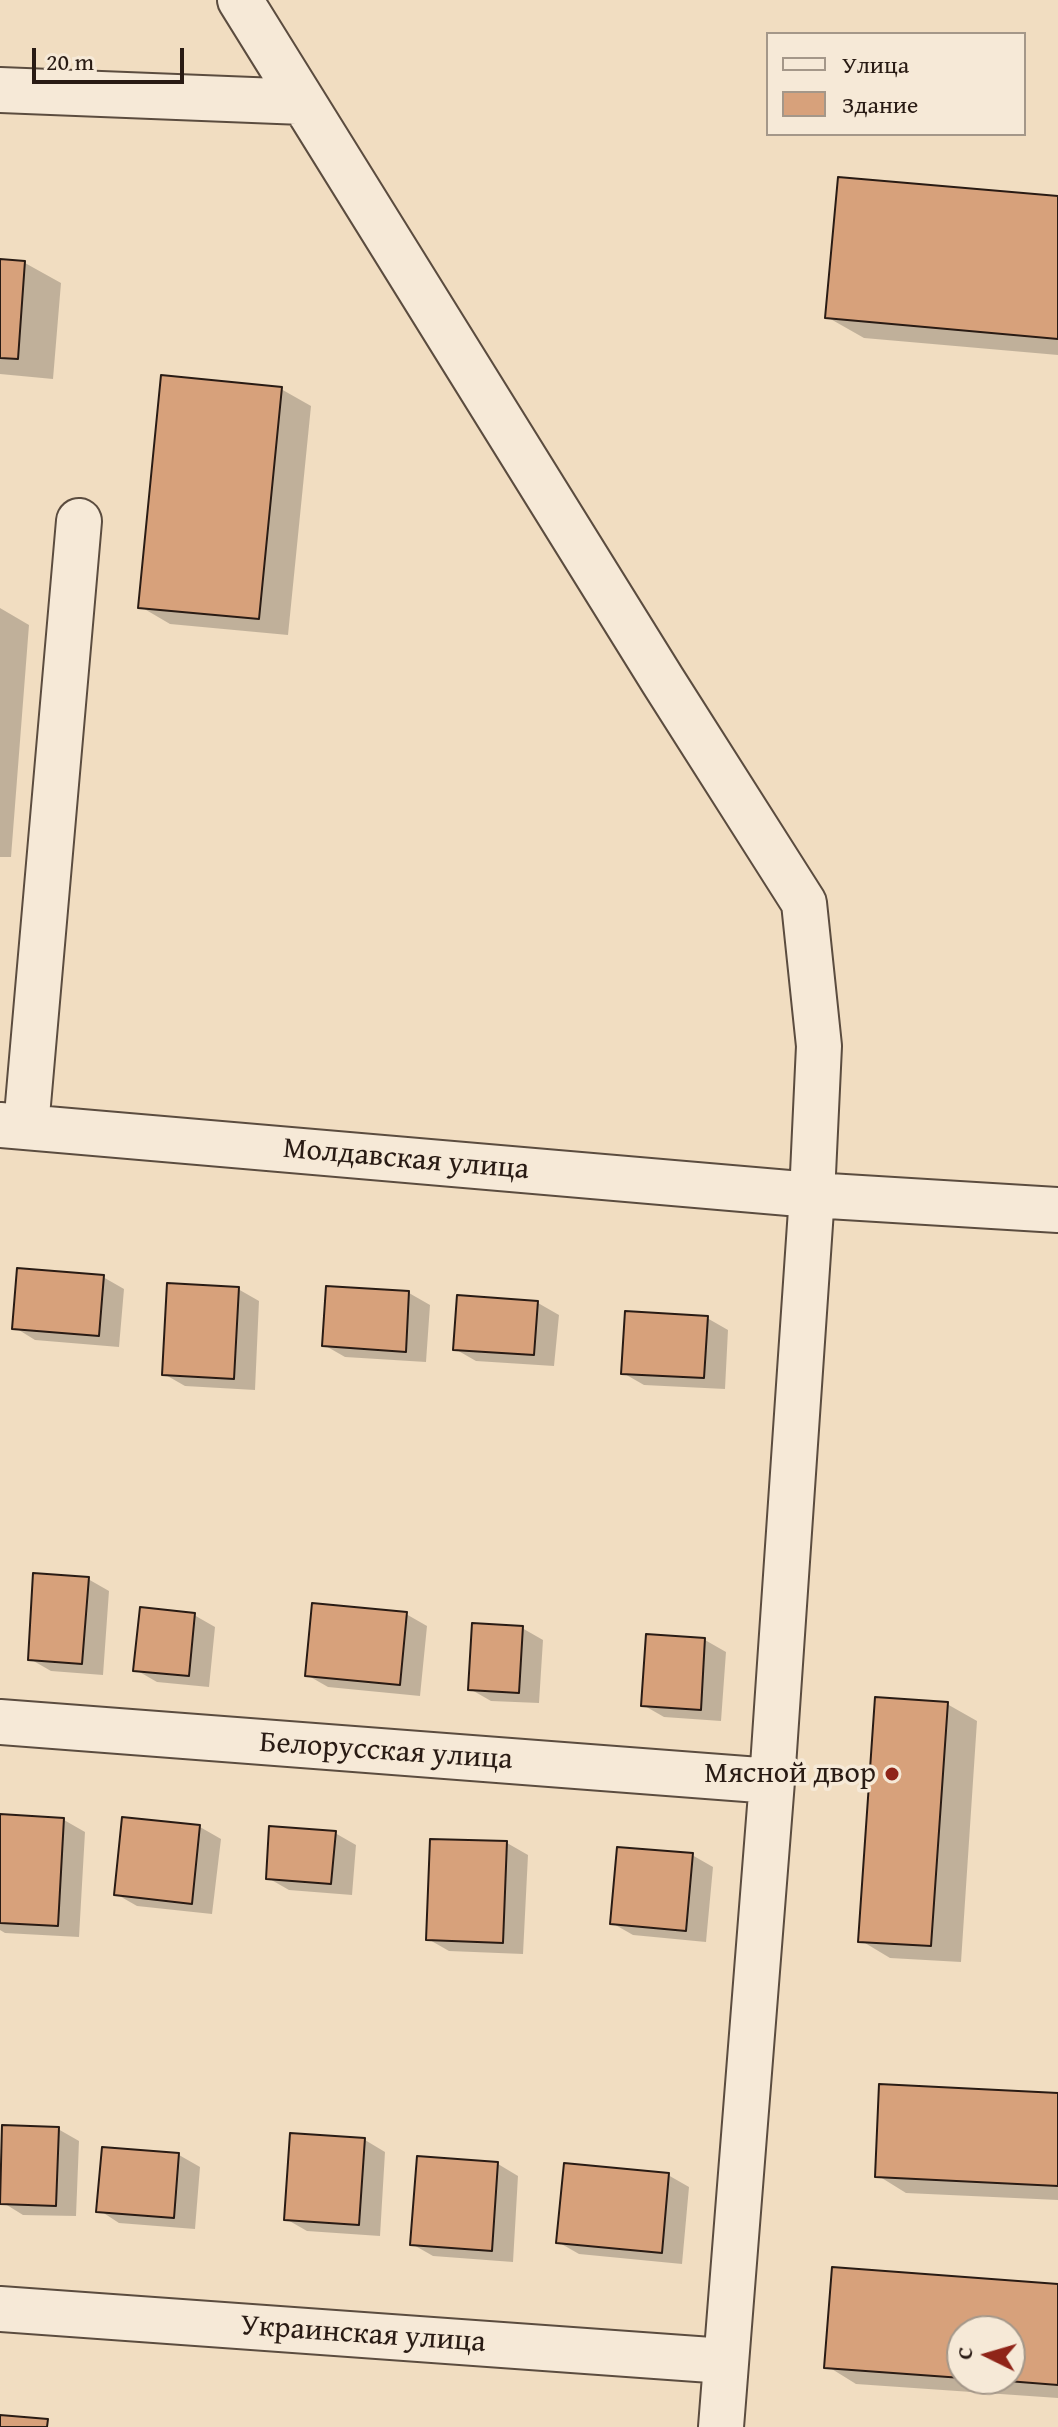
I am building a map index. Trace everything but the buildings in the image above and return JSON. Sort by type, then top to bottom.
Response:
[{"type":"street","points":[[240,0],[804,903],[819,1046],[812,1195],[772,1781],[721,2427]]},
{"type":"street","points":[[0,90],[303,102]]},
{"type":"street","points":[[13,1126],[79,521]]},
{"type":"street","name":"Молдавская улица","points":[[13,1126],[812,1195],[1058,1210]]},
{"type":"street","name":"Белорусская улица","points":[[0,1722],[772,1781]]},
{"type":"street","name":"Украинская улица","points":[[0,2309],[725,2361]]},
{"type":"place","name":"Мясной двор","points":[[892,1774]]}]
